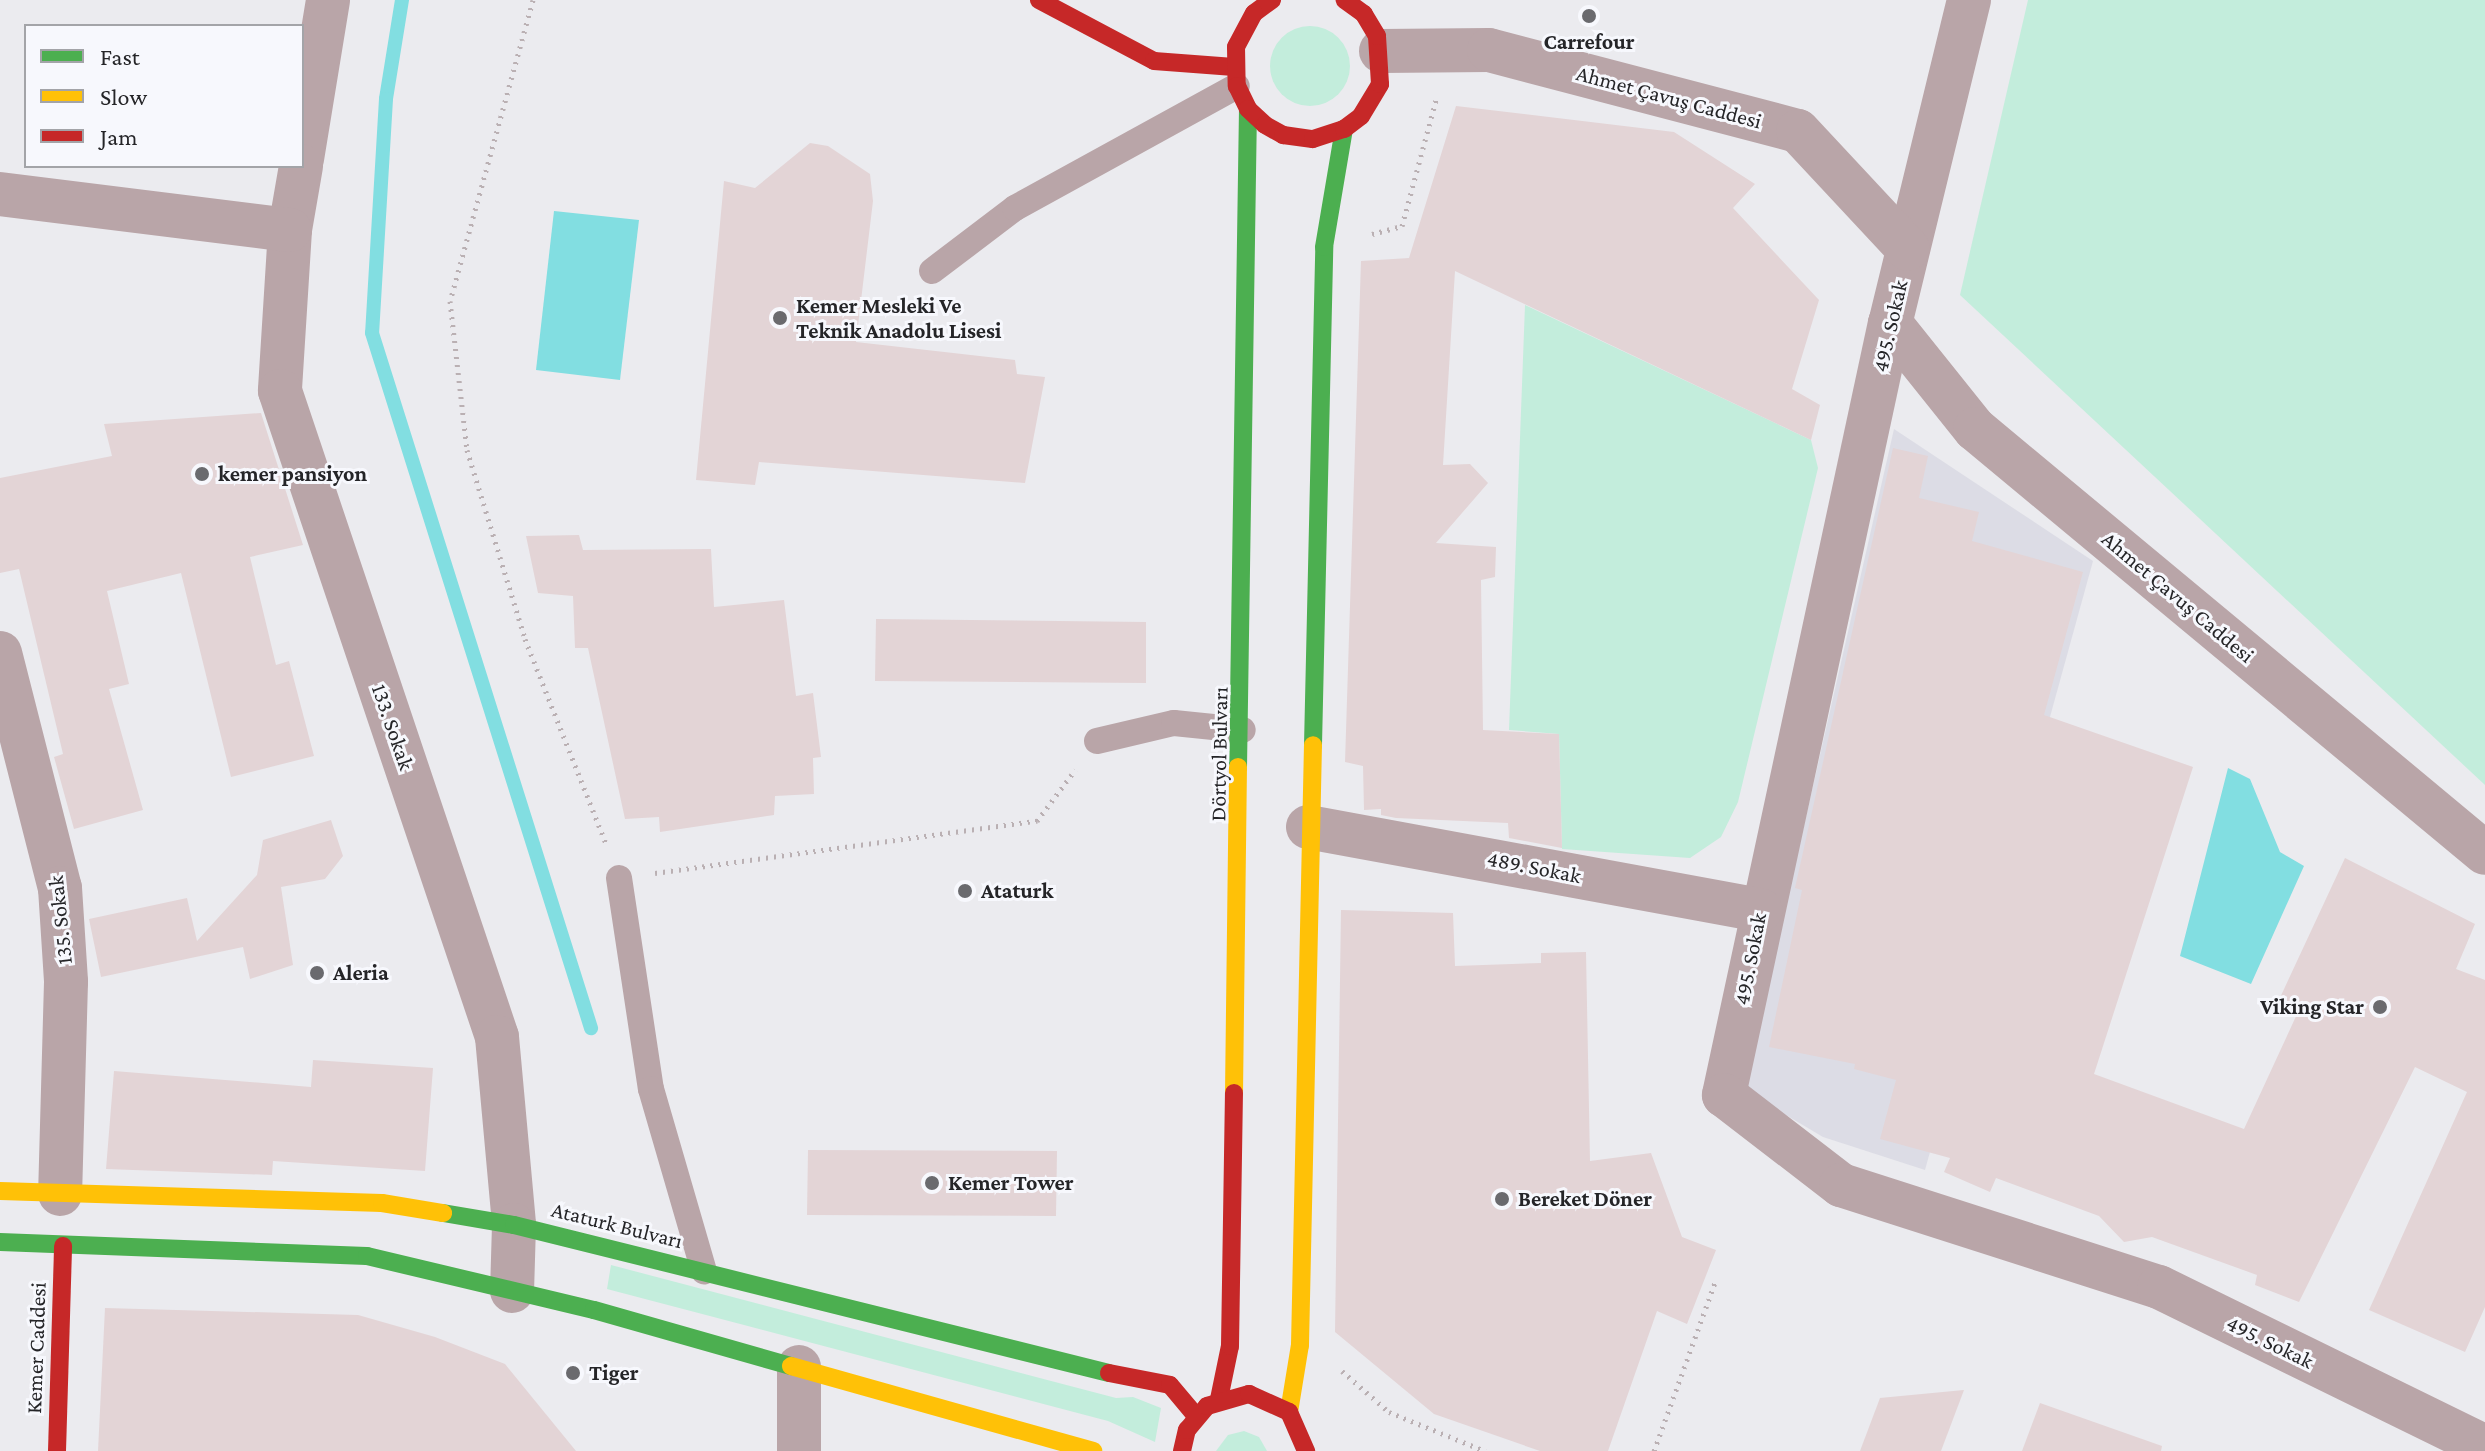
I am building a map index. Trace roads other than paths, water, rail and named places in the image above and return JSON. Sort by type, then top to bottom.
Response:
[{"type":"main road","points":[[1039,0],[1154,61],[1235,76]]},
{"type":"main road","points":[[1272,0],[1244,27],[1235,76],[1248,109],[1283,135],[1313,139],[1344,129],[1374,98],[1382,33],[1345,0]]},
{"type":"main road","name":"Dörtyol Bulvarı","points":[[1219,1399],[1230,1346],[1243,730],[1248,109]]},
{"type":"main road","points":[[1289,1412],[1300,1345],[1308,827],[1324,247],[1344,129]]},
{"type":"main road","name":"Ataturk Bulvarı","points":[[0,1191],[382,1203],[514,1225],[1065,1365],[1170,1385],[1196,1416]]},
{"type":"main road","points":[[0,1242],[367,1256],[799,1367],[1093,1451]]},
{"type":"main road","name":"Kemer Caddesi","points":[[57,1451],[63,1246]]},
{"type":"main road","points":[[1182,1451],[1196,1416],[1219,1399],[1264,1397],[1289,1412],[1311,1447]]},
{"type":"street","points":[[304,147],[328,0]]},
{"type":"street","name":"495. Sokak","points":[[1969,0],[1890,323],[1760,910],[1724,1095],[1841,1185],[2159,1287],[2485,1447]]},
{"type":"street","name":"Ahmet Çavuş Caddesi","points":[[1382,33],[1489,50],[1798,131],[1908,249]]},
{"type":"street","name":"133. Sokak","points":[[301,168],[290,230],[280,391],[497,1037],[514,1225],[512,1291]]},
{"type":"street","points":[[0,194],[290,230]]},
{"type":"street","name":"Ahmet Çavuş Caddesi","points":[[1890,323],[1975,429],[2485,853]]},
{"type":"street","name":"135. Sokak","points":[[0,653],[60,888],[66,982],[60,1194]]},
{"type":"street","name":"489. Sokak","points":[[1308,827],[1760,910]]},
{"type":"street","points":[[799,1367],[799,1451]]},
{"type":"lane","points":[[932,271],[1015,208],[1235,76]]},
{"type":"lane","points":[[1097,741],[1174,723],[1243,730]]},
{"type":"lane","points":[[619,878],[651,1089],[704,1271]]},
{"type":"water","points":[[554,211],[639,220],[620,380],[536,370]]},
{"type":"water","points":[[2228,768],[2250,779],[2280,852],[2304,866],[2251,984],[2180,956]]},
{"type":"waterway","points":[[402,0],[386,99],[372,333],[591,1028]]},
{"type":"place","name":"Carrefour","points":[[1589,16]]},
{"type":"place","name":"Kemer Mesleki Ve Teknik Anadolu Lisesi","points":[[780,318]]},
{"type":"place","name":"kemer pansiyon","points":[[202,474]]},
{"type":"place","name":"Ataturk","points":[[965,891]]},
{"type":"place","name":"Aleria","points":[[317,973]]},
{"type":"place","name":"Viking Star","points":[[2380,1007]]},
{"type":"place","name":"Kemer Tower","points":[[932,1183]]},
{"type":"place","name":"Bereket Döner","points":[[1502,1199]]},
{"type":"place","name":"Tiger","points":[[573,1373]]}]
